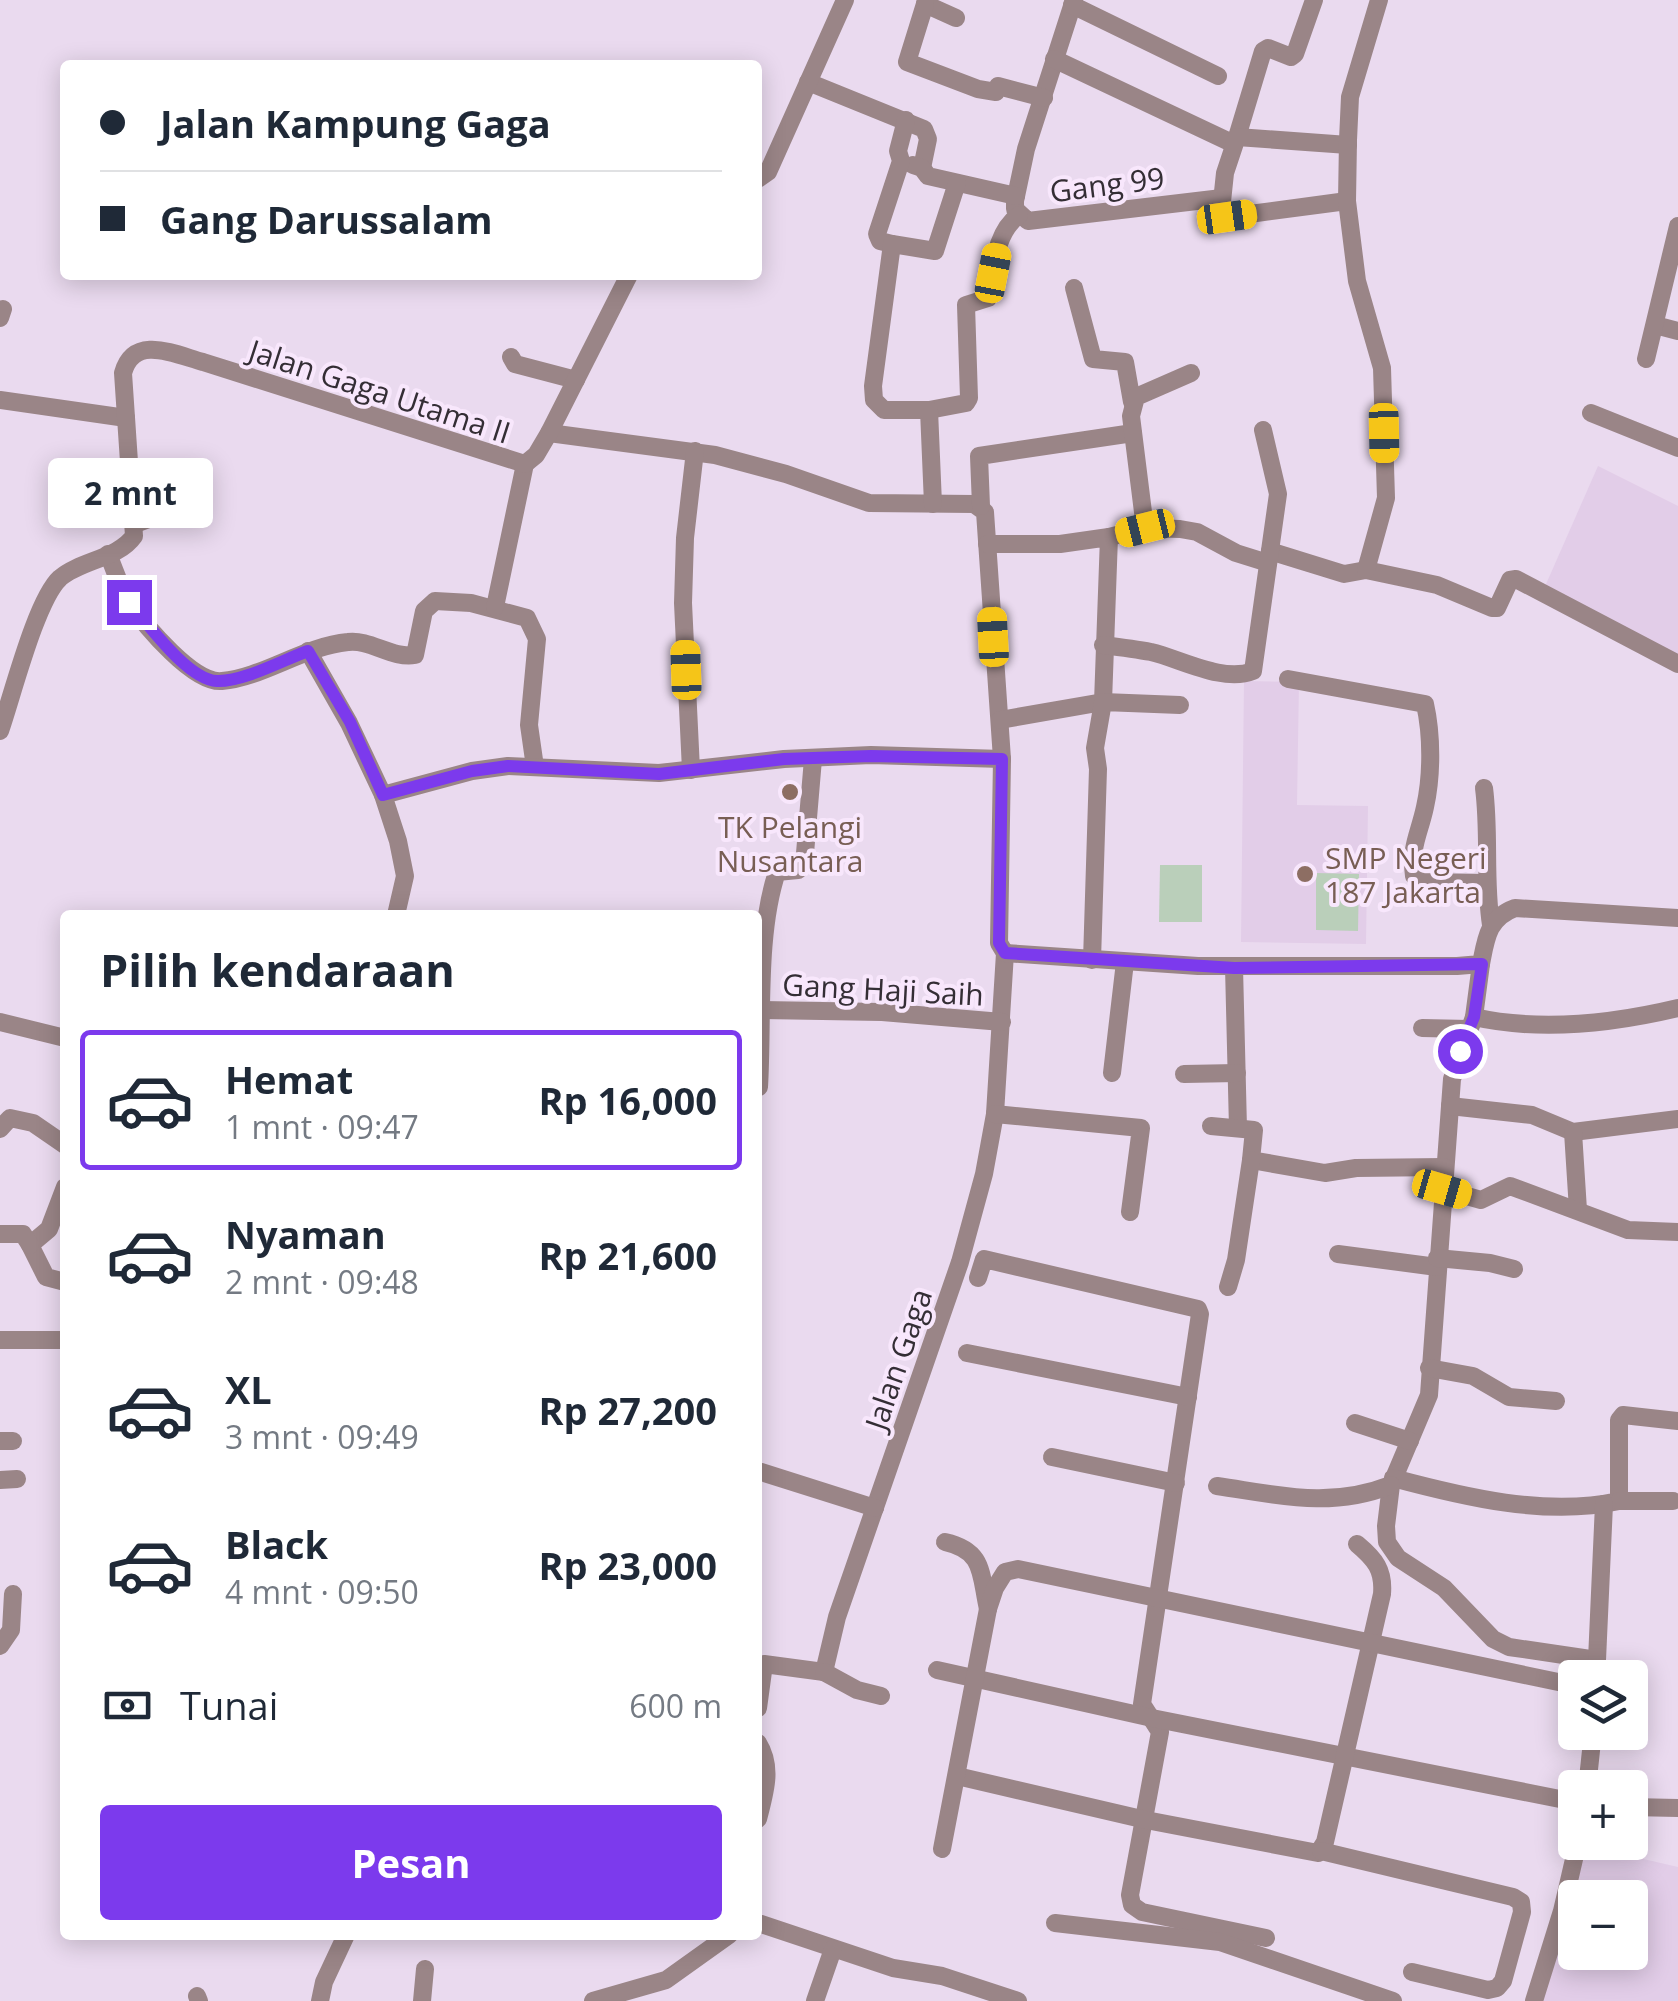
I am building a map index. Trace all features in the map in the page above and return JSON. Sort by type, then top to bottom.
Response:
[{"type":"street","points":[[762,176],[768,172],[845,0]]},
{"type":"street","points":[[1314,0],[1296,54],[1290,57],[1268,48],[1263,51],[1225,173],[1222,212],[1227,217],[1347,201]]},
{"type":"street","points":[[1366,570],[1386,498],[1382,368],[1357,281],[1347,201],[1348,145],[1350,98],[1379,0]]},
{"type":"street","points":[[956,18],[925,2],[907,62],[978,89],[996,92],[998,86],[1044,98]]},
{"type":"street","points":[[892,244],[874,400],[884,410],[929,410],[966,403],[966,305],[988,298],[1002,235],[1017,206],[1026,149],[1073,3],[1218,76]]},
{"type":"street","name":"Gang 99","points":[[1054,59],[1236,140]]},
{"type":"street","points":[[808,82],[906,120],[928,134],[922,168]]},
{"type":"street","points":[[906,120],[898,151],[901,161],[877,234],[880,242],[935,251],[957,184]]},
{"type":"street","points":[[1236,140],[1348,145]]},
{"type":"street","name":"Gang 99","points":[[901,161],[922,168],[928,176],[1017,206],[1028,220],[1222,198]]},
{"type":"street","points":[[1646,358],[1678,226]]},
{"type":"street","name":"Jalan Gaga Utama II","points":[[126,418],[124,367],[137,351],[148,348],[525,464],[536,455],[576,380],[622,280]]},
{"type":"street","points":[[1074,288],[1093,359],[1125,362],[1145,528]]},
{"type":"street","points":[[1655,325],[1678,331]]},
{"type":"street","points":[[511,357],[515,364],[576,380]]},
{"type":"street","points":[[1132,402],[1192,372]]},
{"type":"street","points":[[0,400],[126,418],[135,524],[130,542],[71,570],[51,588],[0,731]]},
{"type":"street","points":[[929,410],[933,504]]},
{"type":"street","points":[[1591,413],[1678,448]]},
{"type":"street","points":[[1103,645],[1150,652],[1211,670],[1248,674],[1257,660],[1278,494],[1263,430]]},
{"type":"street","name":"Jalan Gaga","points":[[824,1672],[837,1617],[960,1262],[984,1174],[995,1114],[1005,953],[999,943],[1002,759],[979,456],[1133,432]]},
{"type":"street","points":[[548,433],[695,451],[772,469],[868,503],[981,506]]},
{"type":"street","points":[[691,770],[684,603],[695,451]]},
{"type":"street","points":[[495,607],[525,464]]},
{"type":"street","points":[[135,524],[197,501]]},
{"type":"street","points":[[987,544],[1060,544],[1145,528],[1197,532],[1236,553],[1344,574],[1366,570],[1448,588],[1494,609],[1510,580],[1516,579],[1678,664]]},
{"type":"street","points":[[1092,960],[1098,769],[1095,748],[1102,702],[1109,537]]},
{"type":"street","points":[[108,554],[129,602],[158,637],[211,681],[234,679],[308,651],[355,641],[410,657],[417,652],[424,611],[434,602],[495,607],[527,618],[535,630],[537,648],[529,725],[534,766]]},
{"type":"street","points":[[308,651],[350,722],[383,795],[404,876],[397,910]]},
{"type":"street","points":[[1288,679],[1426,704],[1429,772],[1426,803],[1412,850],[1414,876],[1421,882],[1486,883]]},
{"type":"street","points":[[1000,720],[1102,702],[1180,705]]},
{"type":"street","points":[[383,795],[472,771],[534,766],[659,774],[813,759],[1002,759]]},
{"type":"street","name":"Gang Haji Saih","points":[[813,759],[804,865],[801,870],[775,875],[764,948],[762,1010],[882,1012],[1002,1022]]},
{"type":"street","points":[[1484,788],[1491,925],[1472,1023],[1452,1079],[1429,1395],[1392,1482],[1387,1542],[1393,1553],[1413,1570],[1444,1588],[1493,1640],[1561,1660]]},
{"type":"street","points":[[1491,925],[1503,913],[1518,908],[1678,918]]},
{"type":"street","points":[[1005,953],[1234,968],[1482,964]]},
{"type":"street","points":[[1112,1073],[1125,962]]},
{"type":"street","points":[[1234,968],[1238,1128]]},
{"type":"street","points":[[1422,1028],[1472,1023],[1530,1027],[1611,1020],[1678,1008]]},
{"type":"street","points":[[0,1022],[60,1037]]},
{"type":"street","points":[[1184,1074],[1237,1073]]},
{"type":"street","points":[[1450,1106],[1532,1115],[1573,1132],[1678,1119]]},
{"type":"street","points":[[995,1114],[1141,1128],[1130,1212]]},
{"type":"street","points":[[0,1130],[10,1118],[28,1121],[60,1143]]},
{"type":"street","points":[[1211,1126],[1254,1130],[1236,1260],[1228,1288]]},
{"type":"street","points":[[1573,1132],[1578,1210]]},
{"type":"street","points":[[1251,1160],[1326,1173],[1356,1168],[1444,1167]]},
{"type":"street","points":[[1442,1189],[1482,1200],[1510,1186],[1628,1230],[1678,1232]]},
{"type":"street","points":[[30,1245],[49,1228],[60,1200]]},
{"type":"street","points":[[0,1234],[23,1234],[46,1277],[60,1281]]},
{"type":"street","points":[[1338,1254],[1490,1263],[1514,1269]]},
{"type":"street","points":[[984,1260],[1198,1308],[1142,1704],[1160,1732],[1130,1895],[1132,1905],[1142,1912],[1266,1938]]},
{"type":"street","points":[[0,1340],[60,1340]]},
{"type":"street","points":[[967,1352],[1188,1397]]},
{"type":"street","points":[[1429,1368],[1473,1376],[1508,1397],[1556,1401]]},
{"type":"street","points":[[1598,1660],[1619,1420],[1623,1416],[1678,1421]]},
{"type":"street","points":[[1355,1423],[1410,1441]]},
{"type":"street","points":[[1052,1457],[1176,1483]]},
{"type":"street","points":[[762,1472],[876,1508]]},
{"type":"street","points":[[1217,1486],[1320,1501],[1352,1498],[1392,1482],[1536,1506],[1673,1501]]},
{"type":"street","points":[[946,1542],[967,1546],[976,1556],[988,1610]]},
{"type":"street","points":[[1320,1851],[1384,1577],[1374,1559],[1357,1544]]},
{"type":"street","points":[[942,1849],[988,1610],[1005,1572],[1018,1569],[1558,1682]]},
{"type":"street","points":[[0,1646],[11,1630],[13,1594]]},
{"type":"street","points":[[762,1682],[765,1663],[824,1672],[857,1690],[881,1696]]},
{"type":"street","points":[[937,1670],[1152,1718],[1558,1799]]},
{"type":"street","points":[[762,1750],[767,1770],[762,1797]]},
{"type":"street","points":[[956,1776],[1146,1820],[1312,1854],[1320,1851],[1513,1896],[1521,1902],[1522,1912],[1498,1988],[1488,1990],[1412,1972]]},
{"type":"street","points":[[1648,1807],[1678,1808]]},
{"type":"street","points":[[1534,2001],[1574,1860]]},
{"type":"street","points":[[1055,1923],[1220,1942],[1392,2001]]},
{"type":"street","points":[[762,1925],[1007,1999]]},
{"type":"street","points":[[320,2001],[324,1982],[344,1940]]},
{"type":"street","points":[[593,2001],[666,1980],[722,1940]]},
{"type":"street","points":[[815,2001],[833,1949]]},
{"type":"street","points":[[422,2001],[426,1968]]},
{"type":"shaded area","points":[[1598,466],[1678,506],[1678,659],[1543,591]]},
{"type":"shaded area","name":"SMP Negeri 187 Jakarta","points":[[1244,681],[1299,682],[1297,805],[1368,806],[1366,944],[1241,942]]},
{"type":"shaded area","points":[[1579,1860],[1648,1860],[1678,1867],[1678,2001],[1537,2001],[1558,1930],[1558,1970],[1648,1970],[1648,1880],[1573,1880]]},
{"type":"green space","points":[[1160,865],[1202,865],[1202,922],[1159,922]]},
{"type":"green space","points":[[1316,873],[1359,874],[1358,931],[1316,930]]},
{"type":"place","name":"TK Pelangi Nusantara","points":[[790,792]]},
{"type":"place","name":"SMP Negeri 187 Jakarta","points":[[1305,874]]},
{"type":"route","points":[[129,602],[192,671],[211,681],[234,679],[308,651],[350,722],[383,795],[472,771],[508,766],[659,774],[784,759],[1002,759],[999,943],[1005,953],[1234,968],[1294,964],[1482,964],[1474,1017],[1460,1051]]}]
